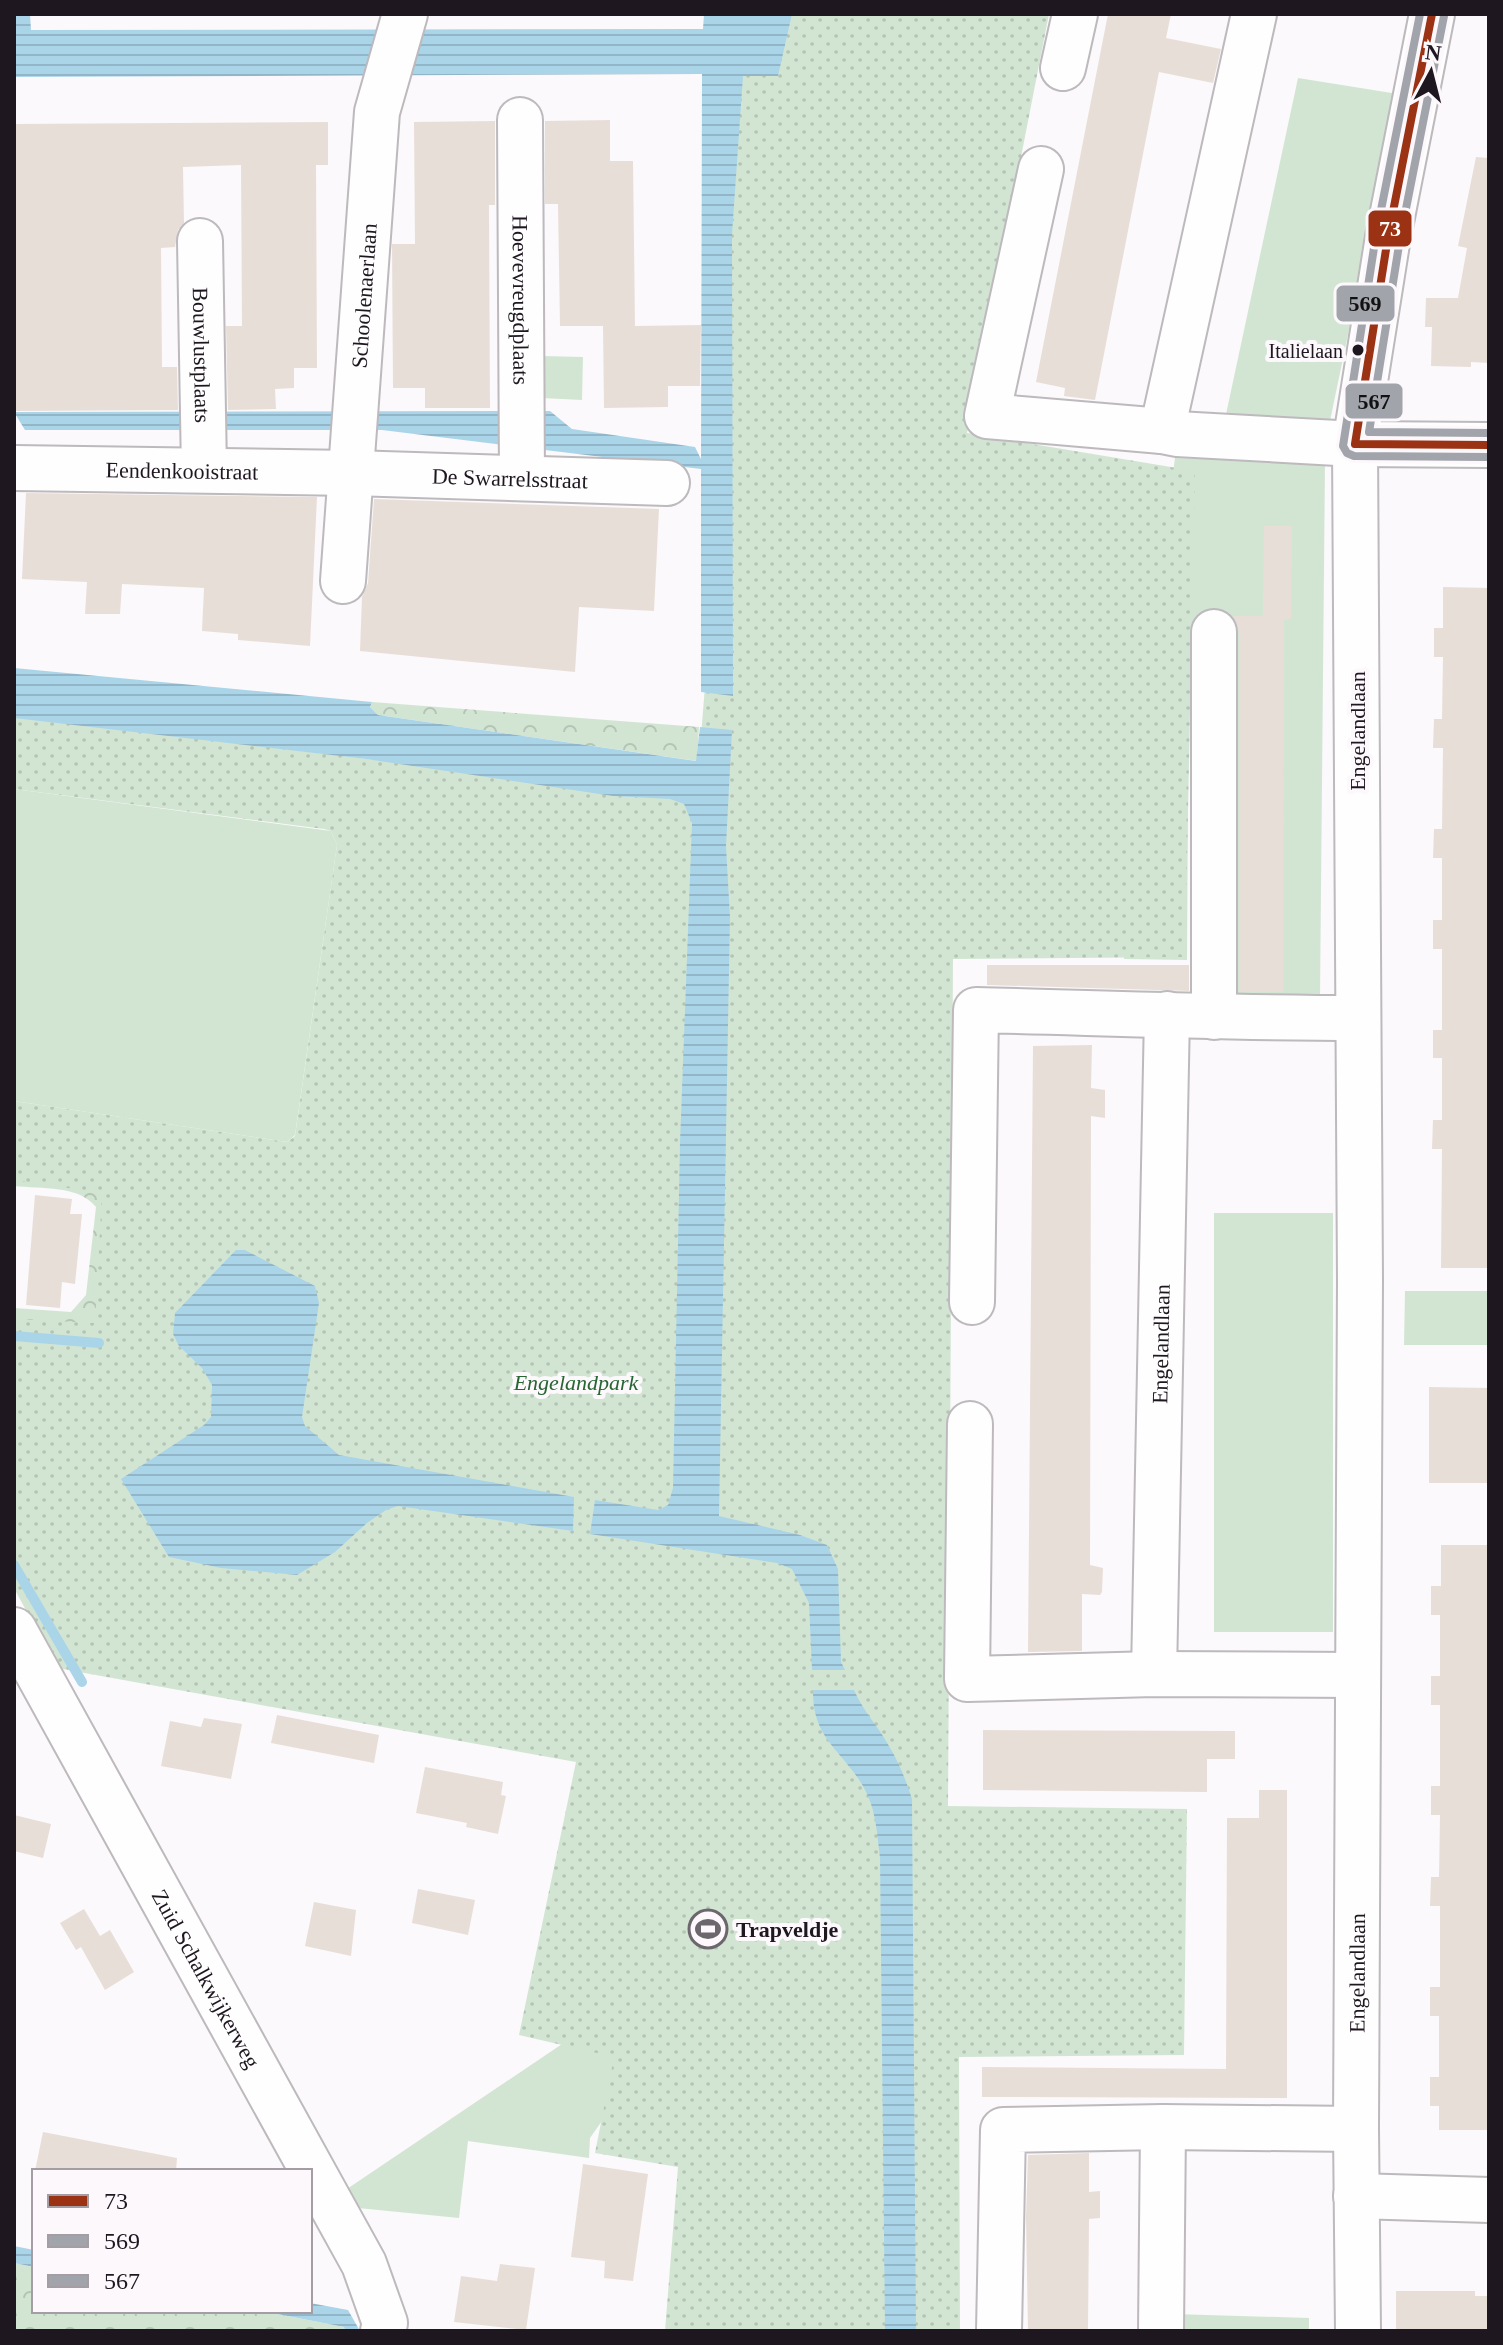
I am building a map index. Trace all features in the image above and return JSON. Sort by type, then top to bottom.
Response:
[{"type":"street","name":"Schoolenaerlaan","points":[[343,581],[377,112],[405,14]]},
{"type":"street","points":[[1063,68],[1075,14]]},
{"type":"street","points":[[1162,431],[1254,14]]},
{"type":"street","name":"Engelandlaan","points":[[1358,2331],[1360,1296],[1355,444],[1388,237],[1432,14]]},
{"type":"street","name":"Hoevevreugdplaats","points":[[520,120],[522,467]]},
{"type":"street","points":[[1041,169],[987,416],[1177,434],[1355,444],[1489,445]]},
{"type":"street","name":"Bouwlustplaats","points":[[200,241],[203,461]]},
{"type":"street","name":"Eendenkooistraat","points":[[14,468],[203,461],[352,462]]},
{"type":"street","name":"De Swarrelsstraat","points":[[352,462],[522,467],[667,483]]},
{"type":"street","points":[[1214,632],[1214,1017]]},
{"type":"street","points":[[972,1302],[976,1010],[1358,1018]]},
{"type":"street","name":"Engelandlaan","points":[[1154,1674],[1167,1014]]},
{"type":"street","points":[[970,1424],[967,1679],[1154,1674],[1358,1675]]},
{"type":"street","name":"Zuid Schalkwijkerweg","points":[[14,1630],[312,2169]]},
{"type":"street","points":[[1161,2331],[1163,2127]]},
{"type":"street","points":[[999,2331],[1003,2130],[1163,2127],[1356,2129]]},
{"type":"street","name":"Zuid Schalkwijkerweg","points":[[312,2170],[364,2264],[385,2323],[383,2331]]},
{"type":"street","points":[[1356,2196],[1489,2200]]},
{"type":"green space","name":"Engelandpark","points":[[710,14],[1049,14],[967,433],[1195,471],[1185,957],[953,959],[948,1806],[1187,1809],[1184,2055],[959,2057],[960,2331],[665,2331],[678,2167],[595,2153],[614,2057],[519,2035],[576,1762],[57,1668],[14,1588],[14,1319],[95,1323],[102,1193],[14,1180],[14,1101],[287,1142],[295,1136],[337,845],[331,831],[324,829],[14,789],[14,716],[696,799],[705,686]]},
{"type":"green space","points":[[1298,78],[1398,94],[1330,421],[1222,433]]},
{"type":"green space","points":[[542,356],[583,357],[582,400],[541,398]]},
{"type":"green space","points":[[1175,458],[1325,462],[1320,997],[1225,999],[1229,620],[1189,623],[1187,960],[1124,959],[1122,848]]},
{"type":"green space","points":[[372,702],[699,727],[697,761],[378,715],[370,707]]},
{"type":"green space","points":[[14,789],[331,831],[337,845],[295,1135],[287,1142],[14,1101]]},
{"type":"green space","points":[[14,1160],[132,1182],[117,1358],[14,1352],[14,1308],[71,1312],[86,1295],[96,1207],[70,1191],[14,1186]]},
{"type":"green space","points":[[1214,1213],[1333,1213],[1333,1632],[1214,1632]]},
{"type":"green space","points":[[1405,1291],[1489,1291],[1489,1345],[1404,1345]]},
{"type":"green space","points":[[817,1815],[590,2138],[589,2158],[468,2141],[459,2218],[348,2207],[341,2193],[568,2040]]},
{"type":"green space","points":[[14,2263],[32,2267],[32,2313],[272,2313],[344,2327],[345,2331],[14,2331]]},
{"type":"green space","points":[[1174,2314],[1309,2318],[1309,2331],[1174,2331]]},
{"type":"water","points":[[14,14],[30,14],[31,30],[703,29],[704,14],[792,14],[778,76],[743,76],[732,234],[733,696],[701,692],[701,469],[382,430],[25,430],[14,412],[550,411],[572,429],[695,447],[701,459],[702,74],[14,77]]},
{"type":"water","points":[[14,668],[372,702],[370,707],[378,715],[696,761],[700,727],[732,730],[726,846],[730,917],[719,1516],[800,1535],[827,1545],[838,1569],[841,1662],[845,1670],[812,1670],[809,1603],[792,1569],[777,1563],[590,1534],[595,1500],[658,1510],[668,1505],[673,1488],[680,1143],[692,823],[684,804],[670,799],[613,796],[366,759],[14,718]]},
{"type":"water","points":[[236,1250],[245,1250],[315,1286],[319,1303],[302,1417],[305,1426],[339,1455],[574,1497],[573,1531],[398,1506],[386,1510],[335,1552],[297,1575],[221,1568],[169,1557],[121,1479],[204,1425],[211,1417],[212,1385],[202,1368],[179,1346],[173,1334],[175,1313]]},
{"type":"water","points":[[813,1690],[854,1690],[893,1752],[912,1799],[916,2331],[885,2331],[880,1858],[877,1830],[871,1803],[863,1786],[829,1742],[817,1720]]},
{"type":"water","points":[[14,2246],[32,2250],[32,2267],[14,2263]]},
{"type":"water","points":[[312,2303],[348,2310],[360,2331],[345,2331],[344,2327],[272,2313],[312,2313]]},
{"type":"building","points":[[1108,14],[1171,14],[1166,38],[1221,49],[1213,83],[1159,72],[1095,400],[1064,396],[1065,388],[1036,382]]},
{"type":"building","points":[[610,120],[610,161],[633,161],[635,326],[701,325],[700,386],[668,386],[668,407],[604,408],[603,326],[560,326],[558,204],[545,204],[545,121]]},
{"type":"building","points":[[495,121],[495,205],[489,205],[490,408],[425,408],[425,388],[393,388],[392,244],[415,244],[414,122]]},
{"type":"building","points":[[328,122],[328,165],[316,165],[317,368],[294,368],[294,388],[275,389],[276,409],[228,410],[226,326],[242,326],[241,165],[183,167],[184,223],[178,230],[175,247],[161,248],[162,367],[177,367],[178,410],[14,411],[14,124]]},
{"type":"building","points":[[1476,157],[1489,158],[1489,363],[1471,362],[1471,367],[1431,366],[1432,327],[1425,327],[1426,298],[1458,298],[1467,248],[1458,246]]},
{"type":"building","points":[[26,493],[317,497],[310,646],[238,640],[238,634],[202,631],[204,588],[122,584],[120,614],[85,614],[87,582],[22,579]]},
{"type":"building","points":[[374,499],[659,509],[654,611],[579,607],[575,672],[360,651],[362,597],[368,583]]},
{"type":"building","points":[[1264,526],[1292,526],[1291,619],[1284,620],[1283,992],[1239,992],[1239,632],[1233,616],[1263,616]]},
{"type":"building","points":[[1443,587],[1489,588],[1489,1268],[1441,1268],[1442,1149],[1432,1149],[1433,1120],[1442,1120],[1442,1058],[1433,1058],[1433,1030],[1442,1030],[1442,949],[1433,949],[1433,920],[1442,920],[1442,858],[1433,858],[1434,829],[1442,829],[1443,748],[1433,748],[1434,719],[1442,719],[1443,657],[1434,657],[1434,628],[1443,628]]},
{"type":"building","points":[[987,965],[1189,965],[1189,991],[987,985]]},
{"type":"building","points":[[1092,1045],[1091,1088],[1105,1090],[1105,1118],[1091,1116],[1090,1565],[1103,1568],[1102,1592],[1100,1595],[1082,1594],[1082,1651],[1028,1652],[1033,1046]]},
{"type":"building","points":[[35,1195],[72,1199],[70,1214],[82,1214],[75,1284],[62,1282],[60,1308],[26,1305]]},
{"type":"building","points":[[1429,1387],[1489,1388],[1489,1483],[1429,1483]]},
{"type":"building","points":[[1441,1545],[1489,1545],[1489,2130],[1439,2130],[1439,2106],[1430,2106],[1430,2077],[1439,2077],[1439,2016],[1430,2016],[1430,1987],[1440,1987],[1440,1906],[1430,1906],[1431,1877],[1439,1877],[1440,1815],[1431,1815],[1431,1786],[1440,1786],[1440,1705],[1431,1705],[1431,1676],[1440,1676],[1440,1615],[1431,1615],[1431,1586],[1441,1586]]},
{"type":"building","points":[[277,1715],[379,1735],[374,1763],[271,1743]]},
{"type":"building","points":[[204,1718],[242,1724],[231,1779],[161,1766],[170,1721],[201,1727]]},
{"type":"building","points":[[983,1730],[1235,1731],[1235,1759],[1207,1759],[1207,1792],[983,1790]]},
{"type":"building","points":[[425,1767],[503,1782],[501,1795],[506,1796],[498,1834],[466,1827],[467,1823],[416,1813]]},
{"type":"building","points":[[1259,1790],[1287,1790],[1287,2098],[982,2097],[982,2067],[1226,2069],[1227,1818],[1259,1818]]},
{"type":"building","points":[[14,1815],[51,1824],[43,1858],[14,1851]]},
{"type":"building","points":[[418,1889],[475,1900],[468,1935],[412,1923]]},
{"type":"building","points":[[314,1902],[356,1910],[351,1956],[305,1946]]},
{"type":"building","points":[[84,1909],[100,1936],[110,1930],[134,1972],[105,1990],[81,1947],[76,1950],[60,1923]]},
{"type":"building","points":[[43,2132],[177,2158],[176,2169],[35,2169]]},
{"type":"building","points":[[1089,2153],[1089,2192],[1100,2191],[1100,2218],[1089,2219],[1088,2331],[1028,2331],[1028,2155]]},
{"type":"building","points":[[583,2164],[648,2174],[633,2281],[604,2278],[605,2261],[571,2257]]},
{"type":"building","points":[[500,2264],[535,2268],[526,2330],[454,2322],[461,2276],[497,2281]]},
{"type":"building","points":[[1396,2291],[1475,2291],[1475,2296],[1489,2296],[1489,2331],[1396,2331]]},
{"type":"waterway","points":[[14,1336],[99,1343]]},
{"type":"waterway","points":[[14,1565],[82,1682]]},
{"type":"transit line","name":"569","points":[[1420,14],[1376,235],[1343,446],[1347,453],[1354,456],[1489,457]]},
{"type":"transit line","name":"73","points":[[1355,444],[1388,237],[1432,14]]},
{"type":"transit line","name":"567","points":[[1444,16],[1400,239],[1369,432],[1489,433]]},
{"type":"transit line","name":"73","points":[[1355,444],[1489,445]]},
{"type":"place","name":"Italielaan","points":[[1358,350]]},
{"type":"place","name":"Trapveldje","points":[[708,1929]]}]
